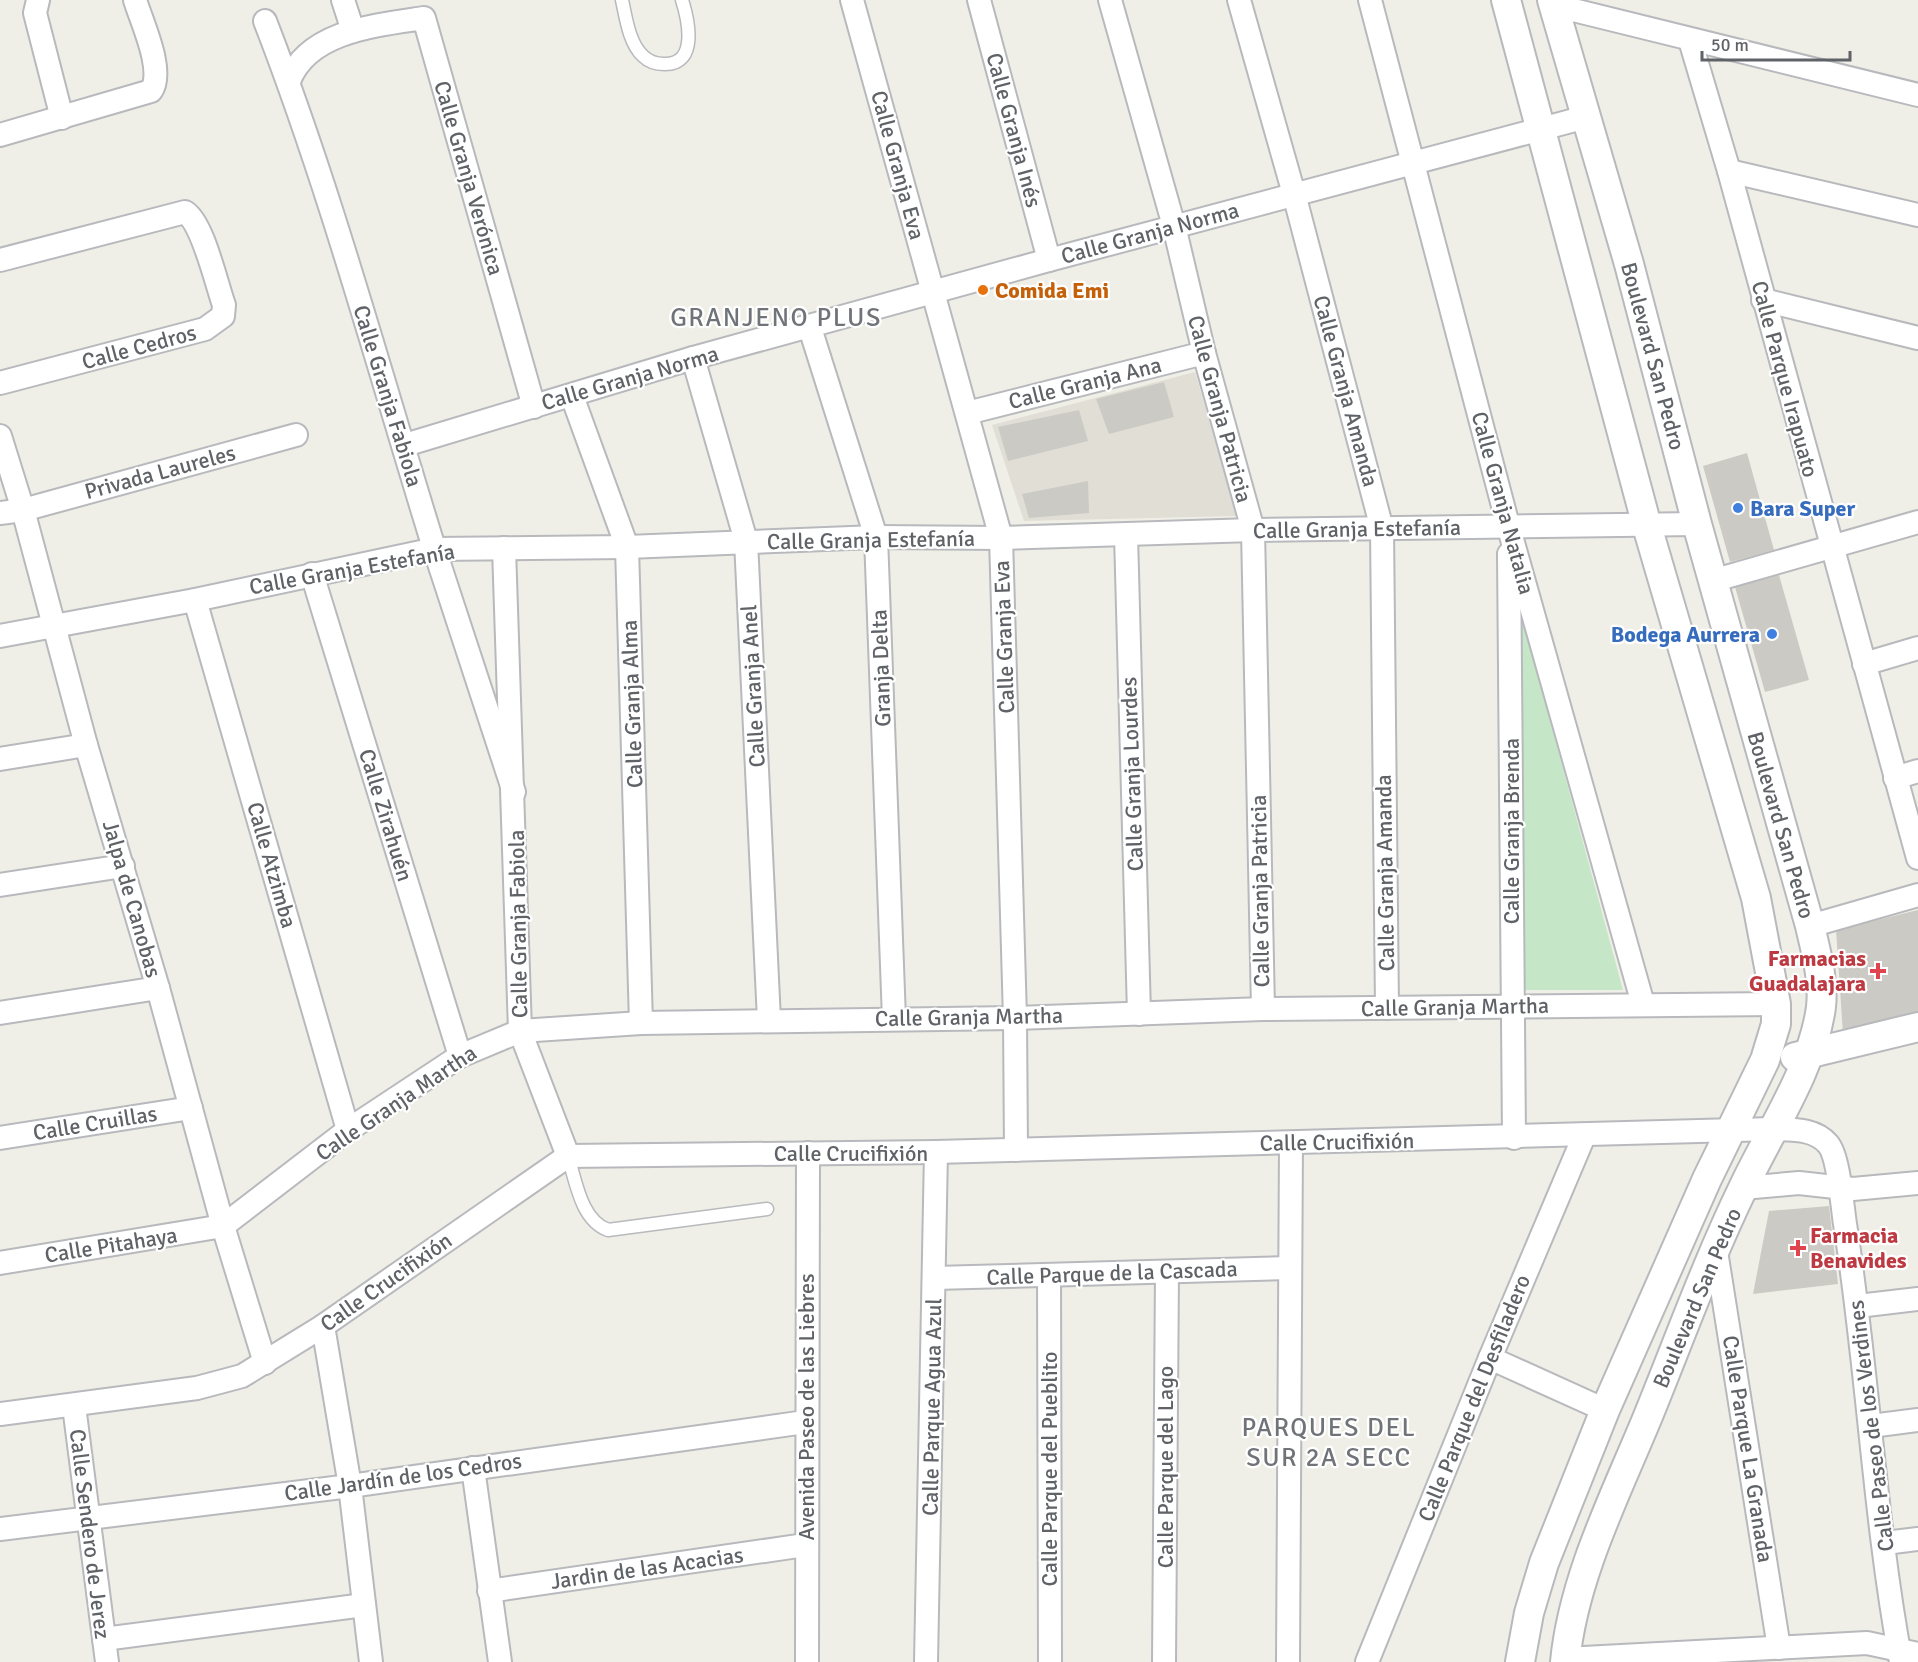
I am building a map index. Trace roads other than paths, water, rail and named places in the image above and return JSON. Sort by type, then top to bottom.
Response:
[{"type":"street","points":[[38,0],[34,13],[62,118]]},
{"type":"street","points":[[0,135],[138,97],[151,91],[157,82],[156,68],[135,0]]},
{"type":"street","points":[[288,81],[301,58],[321,45],[353,31],[343,0]]},
{"type":"street","name":"Calle Granja Eva","points":[[852,0],[1001,538],[1015,1018],[1016,1150]]},
{"type":"street","name":"Calle Granja Inés","points":[[979,0],[1049,260]]},
{"type":"street","name":"Calle Granja Patricia","points":[[1110,0],[1173,226],[1204,352],[1253,531],[1263,1009]]},
{"type":"street","name":"Calle Granja Amanda","points":[[1239,0],[1294,194],[1382,529],[1387,1008]]},
{"type":"street","name":"Calle Granja Natalia","points":[[1370,0],[1509,525],[1643,1004]]},
{"type":"street","name":"Boulevard San Pedro","points":[[1506,0],[1542,127],[1647,526],[1756,897],[1776,1004],[1776,1024],[1765,1060],[1707,1179],[1605,1410],[1544,1563],[1529,1613],[1520,1662]]},
{"type":"street","points":[[1552,2],[1690,40],[1918,95]]},
{"type":"street","name":"Boulevard San Pedro","points":[[1552,2],[1629,264],[1712,581],[1810,926],[1822,987],[1816,1031],[1808,1056],[1743,1188],[1606,1518],[1582,1585],[1565,1661]]},
{"type":"street","name":"Calle Granja Verónica","points":[[353,31],[422,9],[534,407]]},
{"type":"street","name":"Calle Granja Fabiola","points":[[266,21],[288,81],[514,792]]},
{"type":"street","name":"Calle Parque Irapuato","points":[[1690,40],[1729,171],[1830,546],[1918,858]]},
{"type":"street","name":"Calle Granja Norma","points":[[405,445],[693,358],[810,328],[1173,226],[1586,117]]},
{"type":"street","points":[[1729,171],[1918,215]]},
{"type":"street","name":"Calle Cedros","points":[[0,260],[184,212],[192,216],[199,230],[224,305],[223,316],[205,329],[0,383]]},
{"type":"street","points":[[1763,300],[1918,338]]},
{"type":"street","name":"Granja Delta","points":[[810,328],[876,537],[894,1018]]},
{"type":"street","name":"Calle Granja Ana","points":[[966,413],[1204,352]]},
{"type":"street","name":"Calle Granja Anel","points":[[693,358],[746,541],[769,1020]]},
{"type":"street","name":"Calle Granja Alma","points":[[572,396],[627,547],[642,1023]]},
{"type":"street","name":"Jalpa de Canobas","points":[[0,435],[23,510],[86,745],[158,988],[223,1226],[265,1363]]},
{"type":"street","name":"Privada Laureles","points":[[0,513],[23,510],[296,435]]},
{"type":"street","points":[[1712,581],[1918,522]]},
{"type":"street","name":"Calle Granja Estefanía","points":[[0,636],[54,628],[195,600],[435,549],[627,547],[876,537],[1001,538],[1509,525],[1697,524]]},
{"type":"street","name":"Calle Granja Brenda","points":[[1509,525],[1514,1137]]},
{"type":"street","name":"Calle Granja Lourdes","points":[[1126,535],[1139,1014]]},
{"type":"street","name":"Calle Granja Fabiola","points":[[504,548],[514,792],[520,1031],[568,1156]]},
{"type":"street","name":"Calle Zirahuén","points":[[312,574],[460,1056]]},
{"type":"street","name":"Calle Atzimba","points":[[195,600],[348,1130]]},
{"type":"street","points":[[1864,664],[1918,648]]},
{"type":"street","points":[[0,759],[86,745]]},
{"type":"street","points":[[1895,778],[1918,771]]},
{"type":"street","points":[[0,885],[123,866]]},
{"type":"street","points":[[1810,926],[1918,895]]},
{"type":"street","points":[[0,1013],[158,988]]},
{"type":"street","name":"Calle Granja Martha","points":[[223,1226],[348,1130],[460,1056],[520,1031],[642,1023],[1015,1018],[1263,1009],[1776,1004]]},
{"type":"street","points":[[1765,1060],[1808,1056],[1918,1027]]},
{"type":"street","name":"Calle Cruillas","points":[[0,1138],[191,1108]]},
{"type":"street","name":"Calle Crucifixión","points":[[0,1414],[74,1406],[222,1383],[265,1363],[323,1326],[568,1156],[936,1152],[1584,1136],[1773,1129]]},
{"type":"street","name":"Calle Paseo de los Verdines","points":[[1773,1129],[1806,1131],[1824,1140],[1829,1146],[1839,1188],[1858,1306],[1884,1543],[1906,1655]]},
{"type":"street","name":"Calle Parque del Desfiladero","points":[[1367,1662],[1490,1358],[1584,1136]]},
{"type":"street","points":[[1288,1662],[1291,1143]]},
{"type":"street","name":"Calle Parque Agua Azul","points":[[926,1662],[936,1152]]},
{"type":"street","name":"Avenida Paseo de las Liebres","points":[[807,1662],[805,1422],[808,1153]]},
{"type":"street","points":[[1743,1188],[1799,1183],[1870,1189],[1918,1183]]},
{"type":"street","name":"Calle Pitahaya","points":[[0,1263],[223,1226]]},
{"type":"street","name":"Calle Parque La Granada","points":[[1716,1251],[1779,1648]]},
{"type":"street","name":"Calle Parque de la Cascada","points":[[935,1278],[1290,1268]]},
{"type":"street","name":"Calle Parque del Lago","points":[[1164,1662],[1167,1272]]},
{"type":"street","name":"Calle Parque del Pueblito","points":[[1049,1275],[1050,1662]]},
{"type":"street","points":[[1858,1306],[1918,1299]]},
{"type":"street","points":[[323,1326],[350,1486],[371,1662]]},
{"type":"street","points":[[1490,1358],[1605,1410]]},
{"type":"street","name":"Calle Sendero de Jerez","points":[[74,1406],[107,1662]]},
{"type":"street","points":[[1871,1426],[1918,1420]]},
{"type":"street","name":"Calle Jardín de los Cedros","points":[[0,1528],[350,1486],[805,1422]]},
{"type":"street","points":[[473,1468],[500,1662]]},
{"type":"street","points":[[1884,1543],[1918,1539]]},
{"type":"street","name":"Jardin de las Acacias","points":[[489,1591],[805,1545]]},
{"type":"street","points":[[104,1639],[364,1605]]},
{"type":"street","points":[[1565,1661],[1867,1643],[1906,1655]]},
{"type":"lane","points":[[622,0],[633,40],[643,56],[654,63],[669,64],[682,57],[688,45],[690,26],[682,0]]},
{"type":"lane","points":[[568,1156],[589,1216],[596,1226],[608,1230],[767,1209]]},
{"type":"place","name":"Comida Emi","points":[[983,290]]},
{"type":"place","name":"Bara Super","points":[[1738,508]]},
{"type":"place","name":"Bodega Aurrera","points":[[1772,634]]},
{"type":"place","name":"Farmacias Guadalajara","points":[[1878,971]]},
{"type":"place","name":"Farmacia Benavides","points":[[1798,1248]]},
{"type":"district","name":"GRANJENO PLUS","points":[[776,318]]},
{"type":"district","name":"PARQUES DEL SUR 2A SECC","points":[[1329,1443]]}]
